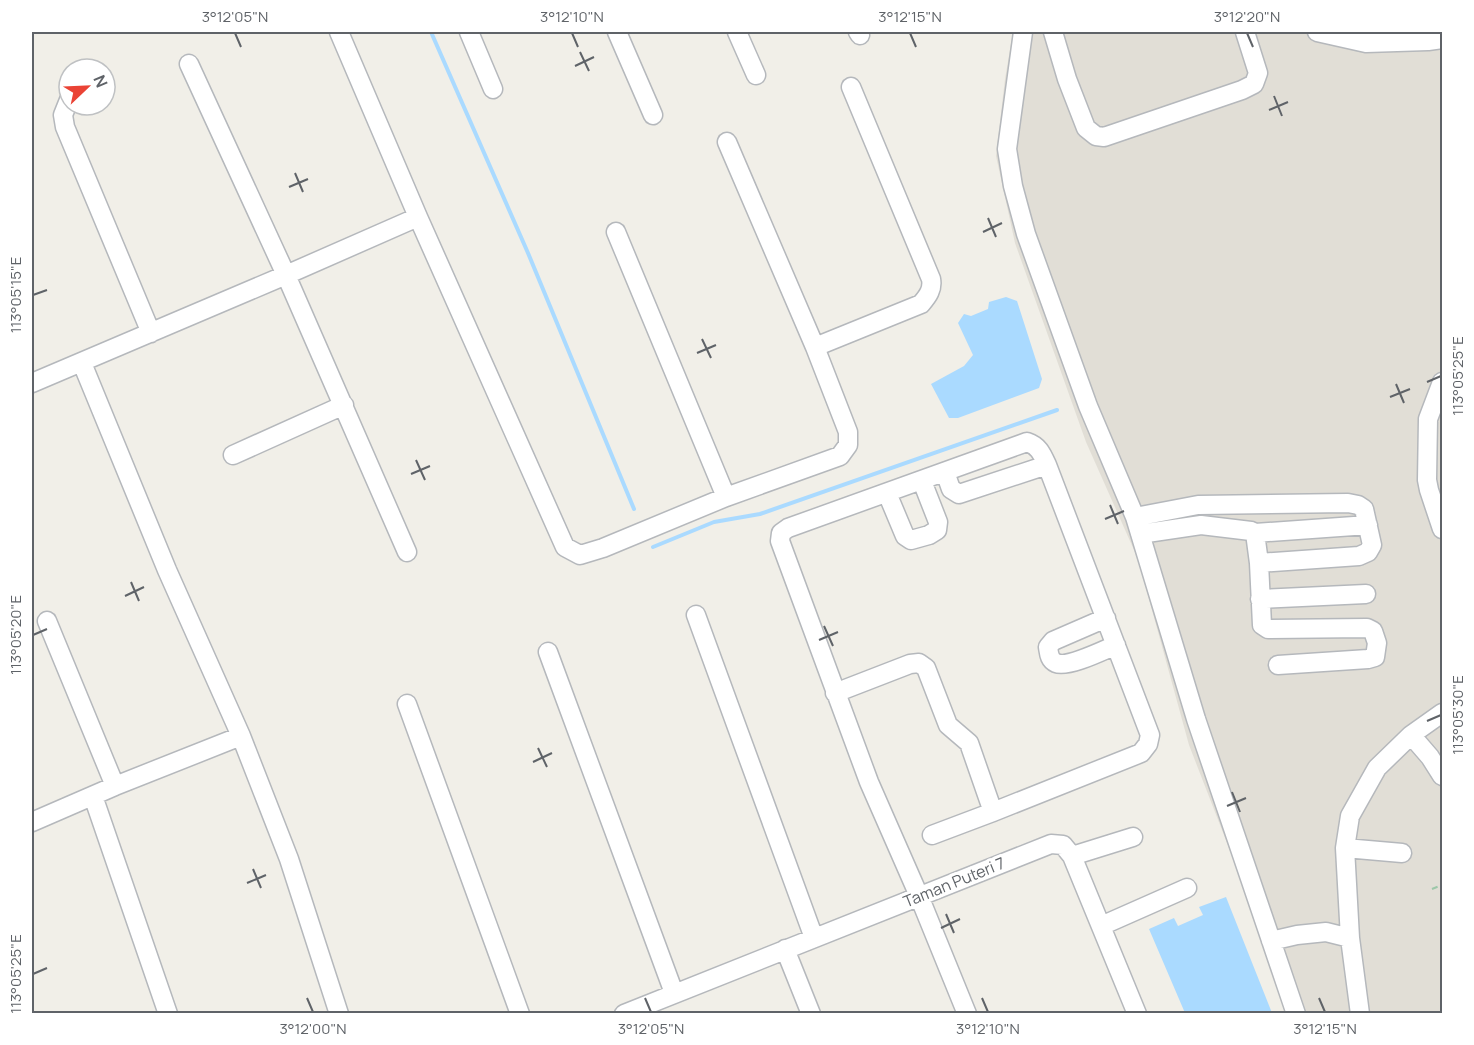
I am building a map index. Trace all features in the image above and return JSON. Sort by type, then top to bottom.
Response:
[{"type":"street","points":[[339,32],[418,217],[565,547],[580,555],[603,548],[726,497],[840,456],[848,445],[848,432],[815,346],[727,142]]},
{"type":"street","points":[[470,32],[493,89]]},
{"type":"street","points":[[617,32],[654,115]]},
{"type":"street","points":[[737,32],[756,75]]},
{"type":"street","points":[[1023,32],[1007,149],[1012,186],[1026,234],[1088,406],[1137,526],[1196,718],[1296,1014]]},
{"type":"street","points":[[1053,32],[1067,79],[1086,128],[1096,136],[1104,138],[1254,84],[1258,73],[1245,32]]},
{"type":"street","points":[[1317,32],[1366,43],[1443,39]]},
{"type":"street","points":[[189,64],[286,275],[407,552]]},
{"type":"street","points":[[815,346],[921,304],[932,285],[851,87]]},
{"type":"street","points":[[63,117],[65,127],[151,333]]},
{"type":"street","points":[[32,383],[418,217]]},
{"type":"street","points":[[616,232],[726,497]]},
{"type":"street","points":[[82,363],[167,570],[241,736],[290,859],[339,1014]]},
{"type":"street","points":[[1443,382],[1428,419],[1427,480],[1443,529]]},
{"type":"street","points":[[233,455],[344,405]]},
{"type":"street","points":[[932,835],[1141,753],[1149,744],[1150,735],[1047,465],[1040,449],[1027,442],[788,528],[781,533],[780,541],[869,782],[967,1014]]},
{"type":"street","points":[[945,472],[951,489],[959,494],[1047,465]]},
{"type":"street","points":[[886,493],[905,536],[911,540],[920,538],[937,530],[938,522],[922,481]]},
{"type":"street","points":[[1137,526],[1198,506],[1348,503],[1364,509],[1372,545],[1368,552],[1359,556],[1259,563]]},
{"type":"street","points":[[1137,526],[1201,525],[1255,533],[1368,525]]},
{"type":"street","points":[[1255,533],[1262,625],[1268,629],[1367,628],[1373,631],[1377,643],[1375,657],[1368,659],[1278,665]]},
{"type":"street","points":[[1260,599],[1366,594]]},
{"type":"street","points":[[696,615],[814,938]]},
{"type":"street","points":[[1106,618],[1053,641],[1048,647],[1049,656],[1054,663],[1070,663],[1116,645]]},
{"type":"street","points":[[47,621],[115,786]]},
{"type":"street","points":[[548,652],[674,993]]},
{"type":"street","points":[[835,693],[910,664],[919,663],[926,668],[948,725],[969,743],[993,813]]},
{"type":"street","points":[[407,704],[520,1014]]},
{"type":"street","points":[[1360,1014],[1350,938],[1345,848],[1350,816],[1377,768],[1411,735],[1435,718]]},
{"type":"street","points":[[1435,718],[1434,743],[1443,756]]},
{"type":"street","points":[[1411,735],[1443,776]]},
{"type":"street","points":[[32,822],[241,736]]},
{"type":"street","points":[[93,796],[168,1014]]},
{"type":"street","points":[[1133,837],[1072,856],[1137,1014]]},
{"type":"street","name":"Taman Puteri 7","points":[[624,1014],[647,1009],[674,993],[1051,844],[1063,845],[1072,856]]},
{"type":"street","points":[[1345,848],[1402,853]]},
{"type":"street","points":[[1101,926],[1187,888]]},
{"type":"street","points":[[1271,941],[1326,932],[1350,938]]},
{"type":"street","points":[[784,949],[811,1014]]},
{"type":"path","points":[[1432,889],[1443,885]]},
{"type":"shaded area","points":[[1013,32],[1442,32],[1442,1013],[1293,1013],[1189,745],[1138,559],[1086,442],[1015,243],[996,156]]},
{"type":"water","points":[[1006,297],[1017,301],[1042,379],[1039,388],[958,418],[949,418],[931,384],[964,366],[973,355],[958,323],[964,314],[971,316],[988,309],[989,302]]},
{"type":"water","points":[[1226,897],[1272,1013],[1185,1013],[1149,929],[1174,918],[1178,926],[1203,915],[1199,907]]},
{"type":"waterway","points":[[431,32],[528,253],[634,509]]},
{"type":"waterway","points":[[653,547],[714,522],[760,514],[1057,410]]}]
